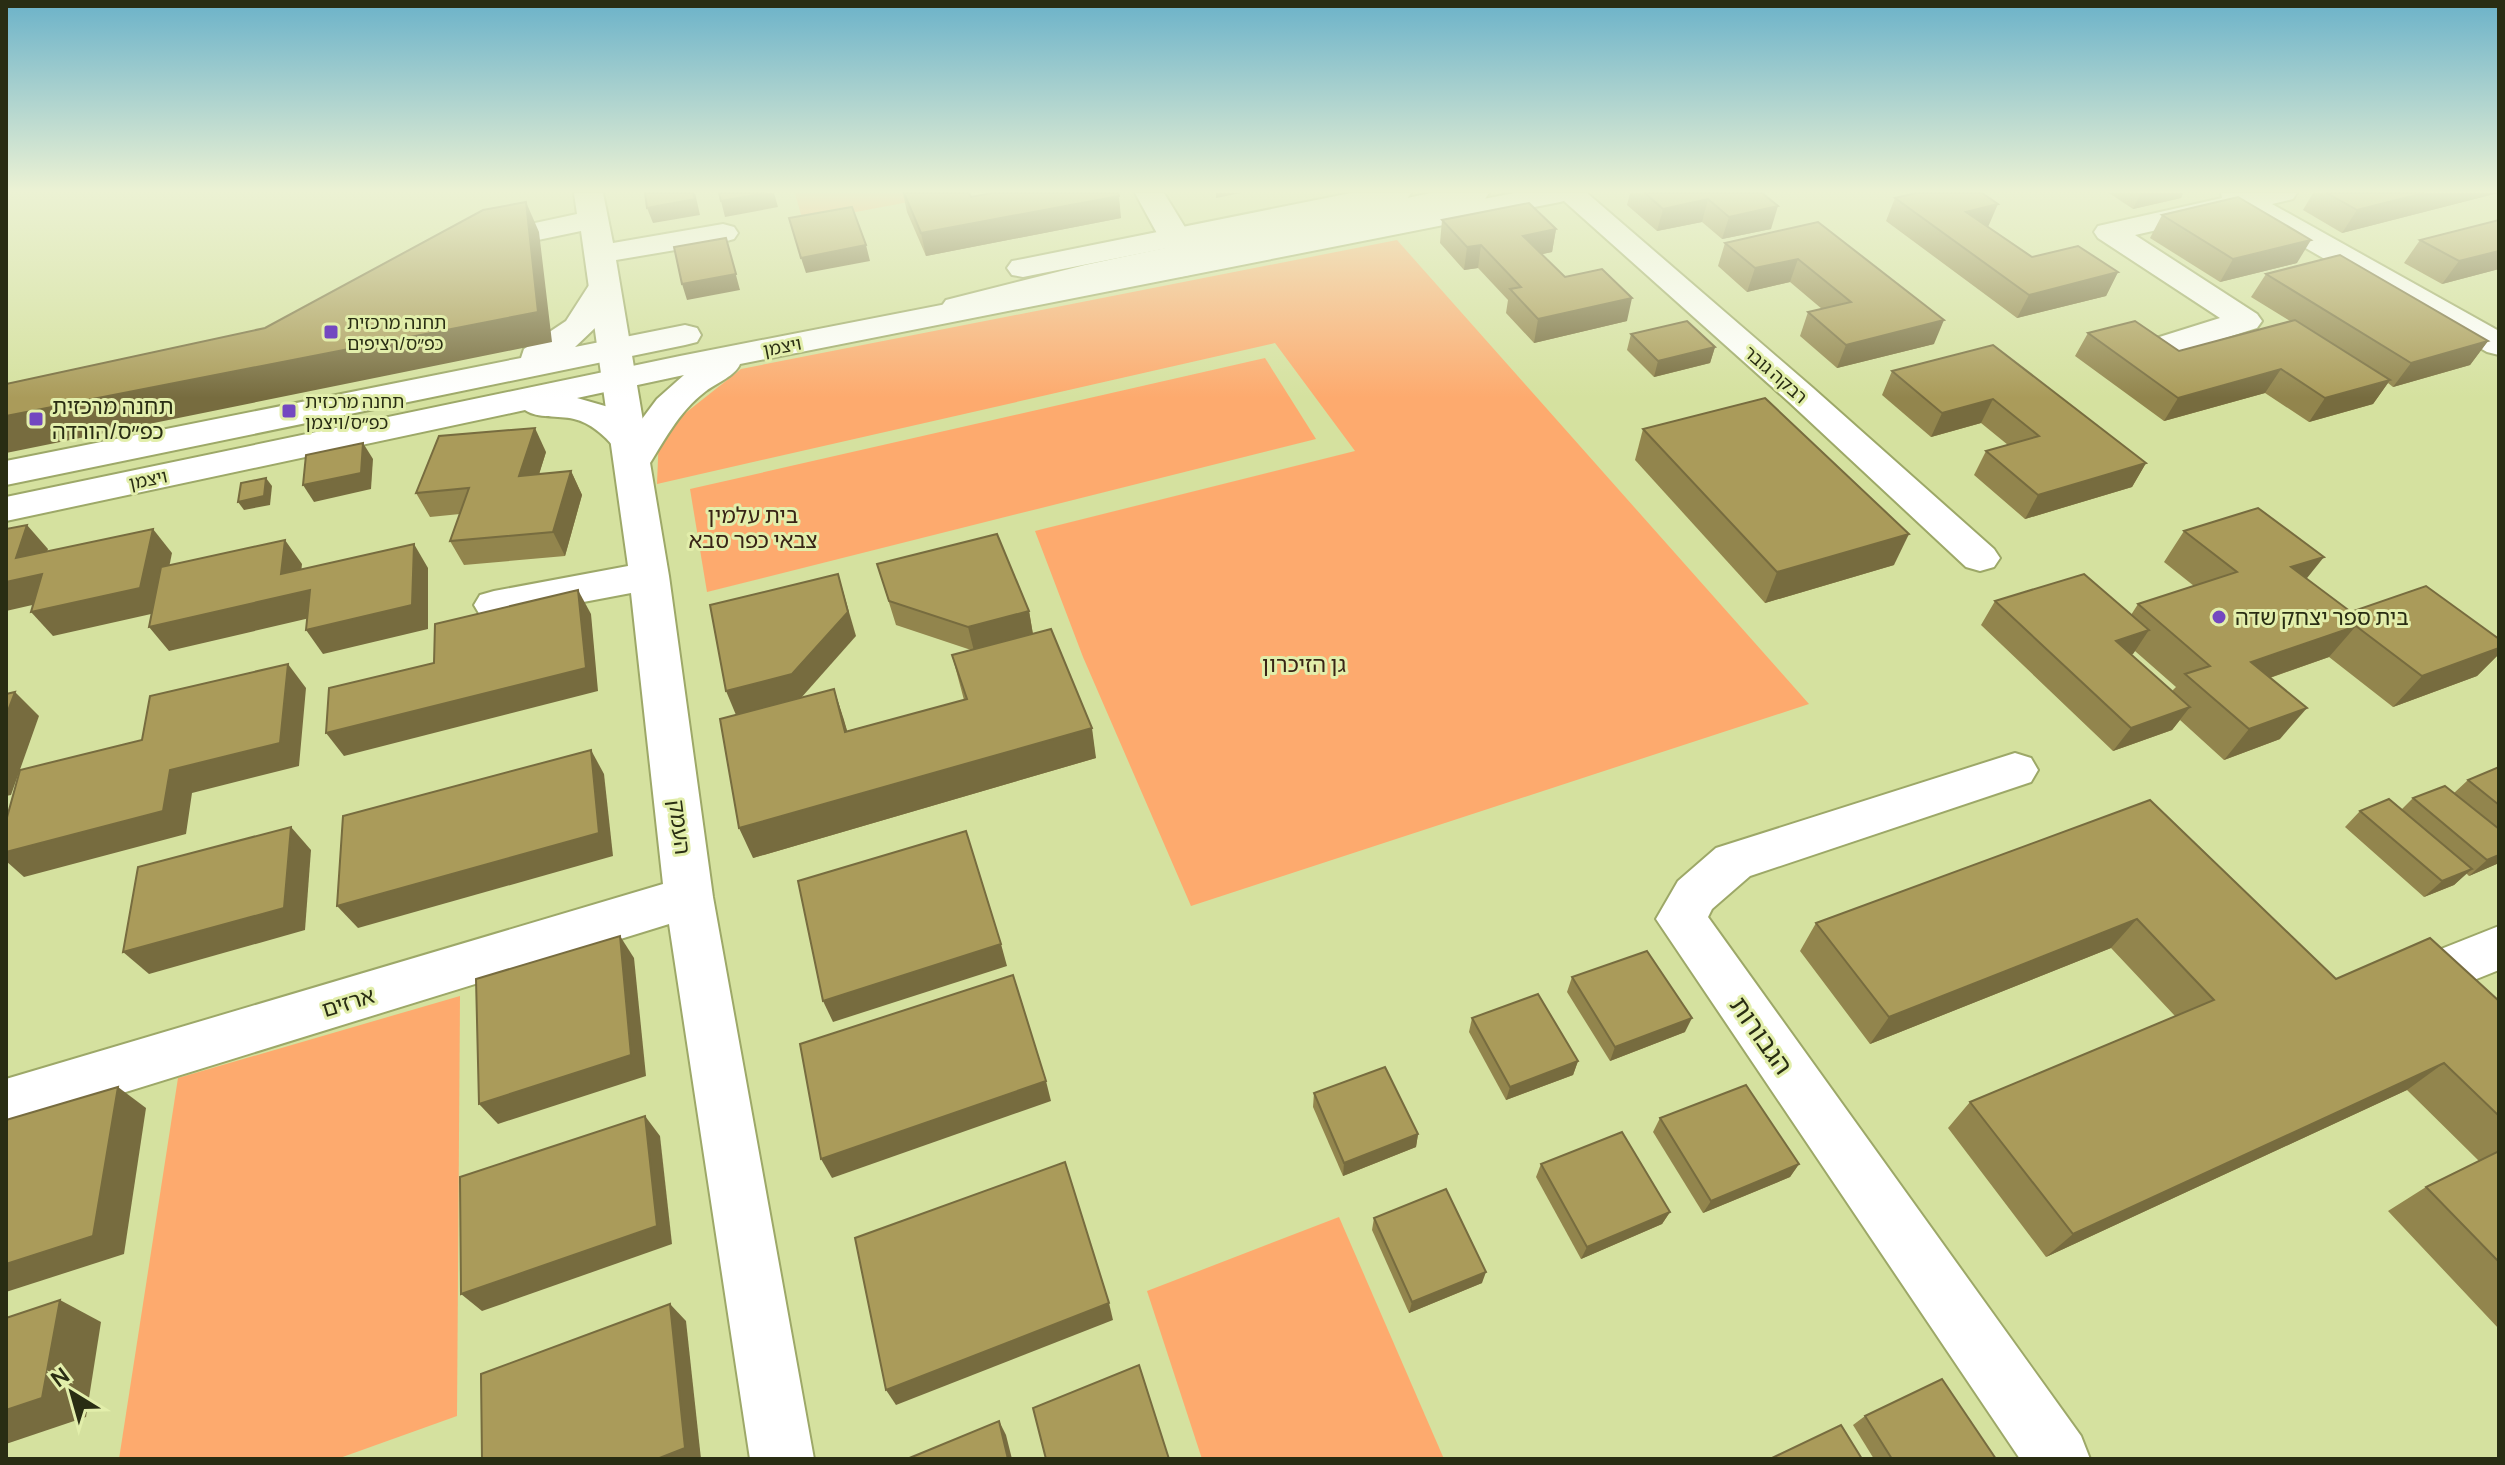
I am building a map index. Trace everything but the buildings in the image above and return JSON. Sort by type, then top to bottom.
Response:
[{"type":"street","name":"העמק","points":[[600,261],[649,576],[689,897],[782,1459]]},
{"type":"street","points":[[494,390],[583,325],[602,270],[630,261]]},
{"type":"street","name":"ויצמן","points":[[6,509],[615,363],[1136,261]]},
{"type":"street","name":"ויצמן","points":[[615,363],[748,352],[913,321],[1146,261]]},
{"type":"street","name":"רבקה גובר","points":[[1648,261],[1801,395],[1980,558]]},
{"type":"street","points":[[2154,261],[2246,321],[2165,346]]},
{"type":"street","points":[[2352,261],[2499,345]]},
{"type":"street","points":[[494,390],[603,416],[615,424],[630,452],[667,406],[690,386],[748,352]]},
{"type":"street","name":"ויצמן","points":[[6,473],[494,390]]},
{"type":"street","points":[[494,605],[649,576]]},
{"type":"street","name":"הגבורות","points":[[2015,770],[1733,862],[1695,895],[1681,919],[2058,1459]]},
{"type":"street","name":"ארזים","points":[[6,1104],[689,897]]},
{"type":"green space","name":"גן הזיכרון","points":[[1288,261],[1416,261],[1809,704],[1191,906],[1083,657],[1035,531],[1355,451],[1275,343],[657,484],[659,434],[741,369]]},
{"type":"green space","name":"בית עלמין צבאי כפר סבא","points":[[1265,358],[1316,439],[707,592],[690,489]]},
{"type":"green space","points":[[460,996],[457,1416],[337,1459],[119,1459],[178,1078]]},
{"type":"green space","points":[[1339,1217],[1444,1459],[1202,1459],[1147,1291]]},
{"type":"place","name":"תחנה מרכזית כפ״ס/רציפים","points":[[331,332]]},
{"type":"place","name":"תחנה מרכזית כפ״ס/ויצמן","points":[[289,411]]},
{"type":"place","name":"תחנה מרכזית כפ״ס/הורדה","points":[[36,419]]},
{"type":"place","name":"בית ספר יצחק שדה","points":[[2219,617]]}]
